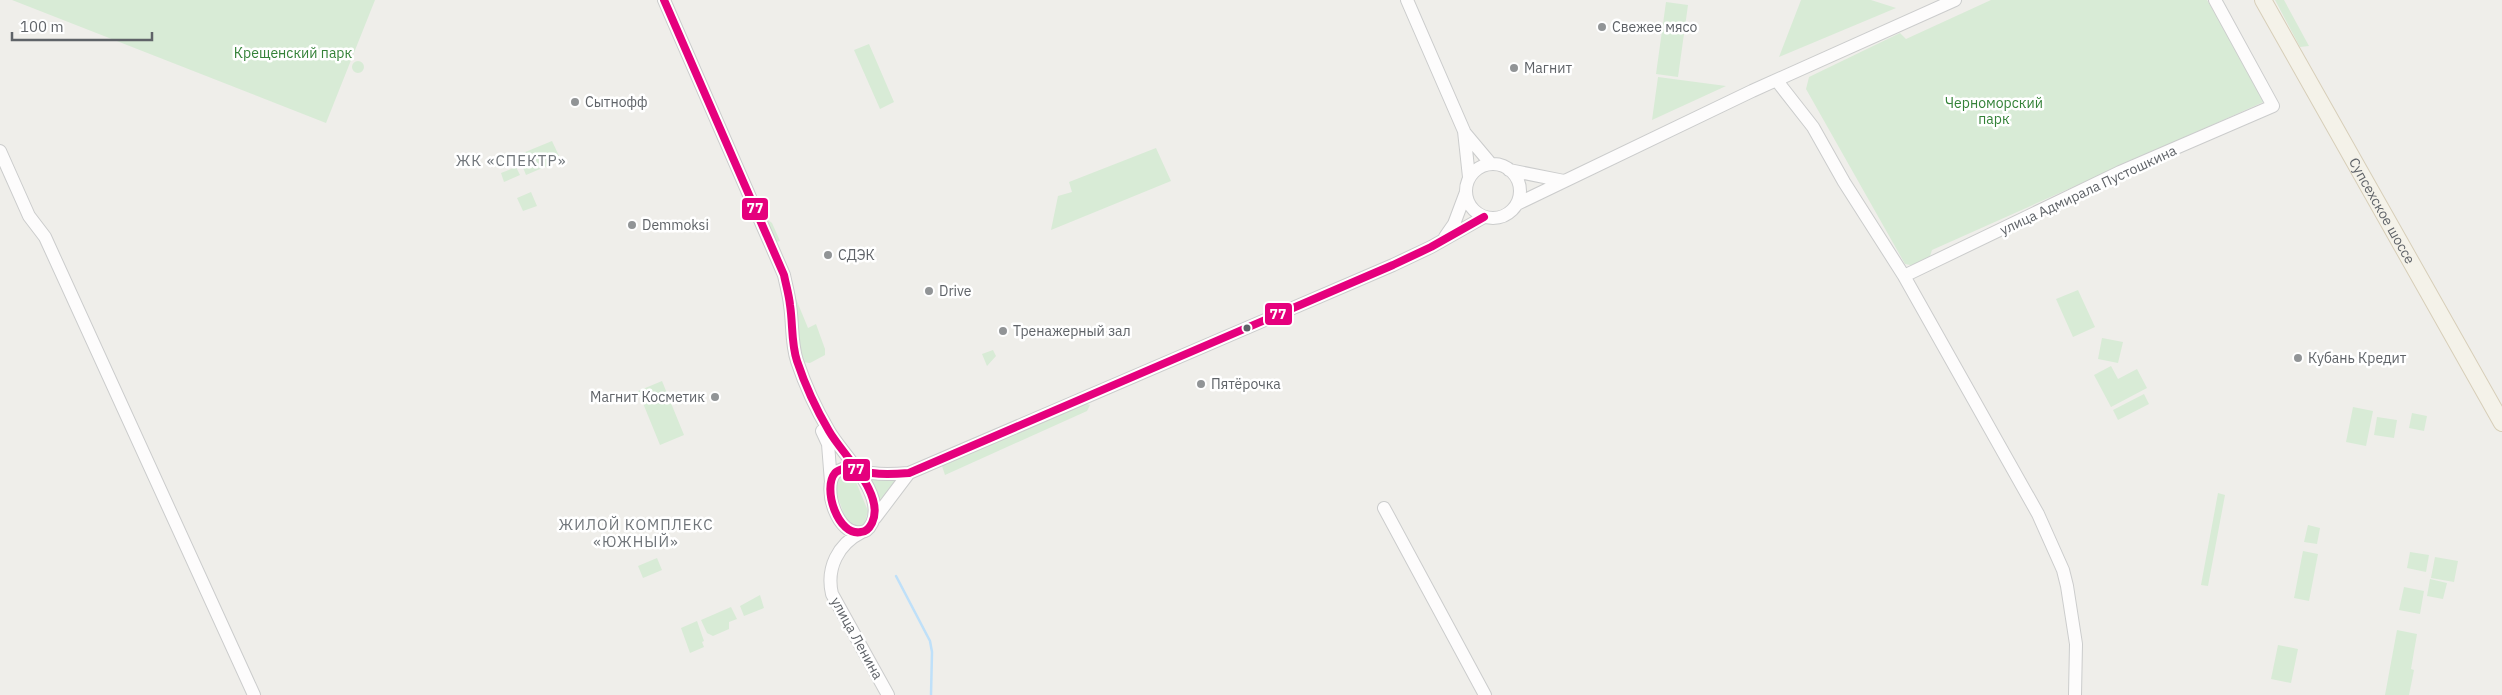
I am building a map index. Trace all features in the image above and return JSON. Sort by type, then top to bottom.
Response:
[{"type":"main road","name":"Супсехское шоссе","points":[[2263,0],[2502,422]]},
{"type":"street","points":[[655,0],[752,219],[780,277],[794,363],[828,444],[832,501],[840,521],[844,545]]},
{"type":"street","points":[[664,0],[784,276],[791,306],[792,344],[801,371],[828,429],[857,470],[871,495],[875,508],[875,518]]},
{"type":"street","points":[[1407,0],[1464,132],[1491,164],[1509,170],[1564,181]]},
{"type":"street","points":[[831,482],[836,473],[844,468],[892,474],[909,473],[1393,265],[1484,218],[1503,217],[1517,204],[1564,181],[1956,0]]},
{"type":"street","name":"улица Адмирала Пустошкина","points":[[1904,276],[2120,172],[2273,106],[2215,0]]},
{"type":"street","points":[[1777,81],[1813,127],[1844,182],[1904,276],[2038,514],[2063,570],[2067,586],[2076,644],[2075,695]]},
{"type":"street","points":[[1444,239],[1454,224],[1469,178],[1464,132]]},
{"type":"street","points":[[0,151],[30,216],[45,237],[254,695]]},
{"type":"street","points":[[1469,178],[1482,167],[1491,164]]},
{"type":"street","points":[[1509,170],[1518,179],[1520,192],[1517,204]]},
{"type":"street","points":[[1466,192],[1466,199],[1473,210],[1484,218]]},
{"type":"street","points":[[844,545],[852,537],[870,527],[909,473]]},
{"type":"street","points":[[1384,508],[1485,695]]},
{"type":"street","points":[[840,521],[854,532],[862,532]]},
{"type":"street","name":"улица Ленина","points":[[844,545],[833,564],[829,579],[832,594],[888,695]]},
{"type":"green space","name":"Крещенский парк","points":[[12,0],[375,0],[326,123]]},
{"type":"green space","points":[[1801,0],[1871,0],[1896,8],[1779,57]]},
{"type":"green space","name":"Черноморский парк","points":[[1991,0],[2207,0],[2268,100],[1932,250],[1929,259],[1916,266],[1905,264],[1806,89],[1809,77],[1900,33],[1906,39]]},
{"type":"green space","points":[[2275,0],[2284,0],[2309,46],[2300,47]]},
{"type":"green space","points":[[1666,2],[1688,5],[1678,77],[1656,74]]},
{"type":"green space","points":[[869,44],[894,102],[880,109],[854,50]]},
{"type":"green space","points":[[360,61],[363,62],[363,72],[356,73],[353,72],[352,65],[353,62]]},
{"type":"green space","points":[[1658,77],[1726,86],[1652,120]]},
{"type":"green space","points":[[552,141],[561,160],[526,175],[518,155]]},
{"type":"green space","points":[[1156,148],[1171,181],[1051,230],[1058,196],[1072,192],[1069,182]]},
{"type":"green space","points":[[516,167],[520,175],[504,182],[501,173]]},
{"type":"green space","points":[[531,192],[537,206],[523,211],[517,198]]},
{"type":"green space","points":[[766,218],[772,223],[780,241],[773,243],[808,328],[816,324],[825,349],[825,355],[810,363],[802,362],[795,351],[792,336],[792,306],[788,286],[762,226],[762,221]]},
{"type":"green space","points":[[2078,290],[2095,327],[2073,337],[2056,299]]},
{"type":"green space","points":[[2102,338],[2123,342],[2118,363],[2098,359]]},
{"type":"green space","points":[[993,350],[996,356],[987,366],[982,354]]},
{"type":"green space","points":[[2111,366],[2118,379],[2137,369],[2147,388],[2111,407],[2094,375]]},
{"type":"green space","points":[[662,381],[684,435],[660,445],[638,391]]},
{"type":"green space","points":[[2144,394],[2149,404],[2118,420],[2113,410]]},
{"type":"green space","points":[[1084,403],[1090,405],[1087,411],[945,475],[942,466]]},
{"type":"green space","points":[[2353,407],[2373,411],[2366,446],[2346,442]]},
{"type":"green space","points":[[2412,413],[2427,416],[2424,431],[2409,428]]},
{"type":"green space","points":[[2377,417],[2397,420],[2394,438],[2374,435]]},
{"type":"green space","points":[[847,474],[854,477],[868,511],[864,526],[851,526],[845,518],[835,488],[840,475]]},
{"type":"green space","points":[[867,476],[894,480],[895,483],[878,507]]},
{"type":"green space","points":[[2218,493],[2225,495],[2208,586],[2201,585]]},
{"type":"green space","points":[[2308,525],[2320,528],[2317,544],[2304,542]]},
{"type":"green space","points":[[2303,551],[2318,554],[2309,601],[2294,598]]},
{"type":"green space","points":[[2410,552],[2429,555],[2426,572],[2407,568]]},
{"type":"green space","points":[[2435,557],[2458,561],[2454,582],[2431,578]]},
{"type":"green space","points":[[657,558],[662,570],[643,578],[638,566]]},
{"type":"green space","points":[[2430,579],[2447,583],[2443,599],[2427,596]]},
{"type":"green space","points":[[2404,587],[2424,591],[2420,614],[2399,610]]},
{"type":"green space","points":[[760,595],[764,608],[744,616],[740,606]]},
{"type":"green space","points":[[731,607],[737,619],[729,622],[729,629],[713,636],[707,633],[701,620]]},
{"type":"green space","points":[[697,621],[704,641],[702,642],[704,647],[690,653],[681,628]]},
{"type":"green space","points":[[2397,630],[2417,634],[2411,669],[2414,670],[2409,695],[2385,695]]},
{"type":"green space","points":[[2278,645],[2298,649],[2291,683],[2271,679]]},
{"type":"waterway","points":[[896,576],[930,641],[932,652],[931,695]]},
{"type":"transit line","name":"77","points":[[664,0],[784,275],[790,301],[795,354],[807,388],[829,431],[835,440],[852,463],[861,475],[873,500],[875,512],[871,525],[865,531],[853,532],[845,527],[839,519],[831,500],[831,480],[835,473],[845,468],[855,469],[858,470],[865,472],[881,474],[909,473],[1393,265],[1431,247],[1484,217]]},
{"type":"place","name":"Свежее мясо","points":[[1602,27]]},
{"type":"place","name":"Магнит","points":[[1514,68]]},
{"type":"place","name":"Сытнофф","points":[[575,102]]},
{"type":"place","name":"Demmoksi","points":[[632,225]]},
{"type":"place","name":"СДЭК","points":[[828,255]]},
{"type":"place","name":"Drive","points":[[929,291]]},
{"type":"place","name":"Тренажерный зал","points":[[1003,331]]},
{"type":"place","name":"Кубань Кредит","points":[[2298,358]]},
{"type":"place","name":"Пятёрочка","points":[[1201,384]]},
{"type":"place","name":"Магнит Косметик","points":[[715,397]]},
{"type":"district","name":"ЖК «СПЕКТР»","points":[[511,161]]},
{"type":"district","name":"ЖИЛОЙ КОМПЛЕКС «ЮЖНЫЙ»","points":[[636,534]]}]
